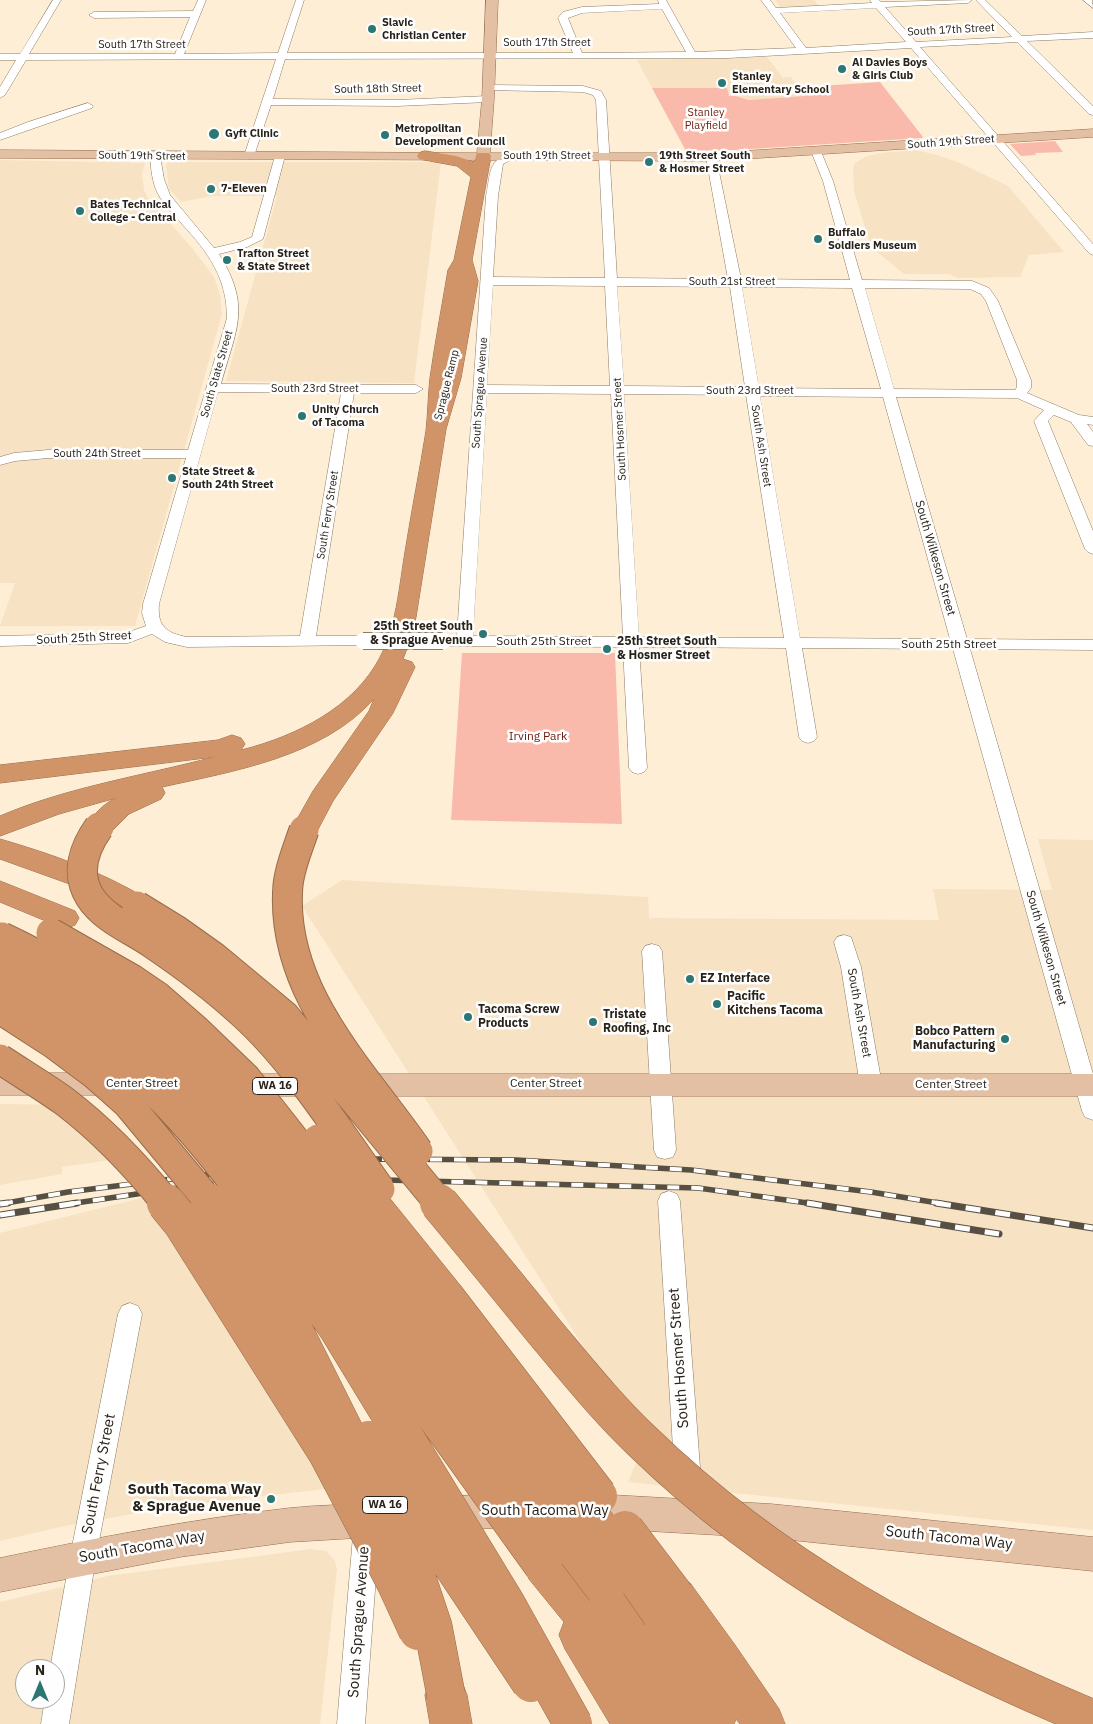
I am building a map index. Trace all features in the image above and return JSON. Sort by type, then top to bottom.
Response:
[{"type":"highway","points":[[425,156],[464,162],[473,168],[479,177]]},
{"type":"highway","name":"Sprague Ramp","points":[[403,619],[436,429],[440,378],[456,270],[462,260],[483,156]]},
{"type":"highway","points":[[403,619],[396,647],[385,671],[372,688],[355,704],[323,726],[305,743],[274,756],[141,796],[120,808],[99,827],[88,842],[83,854],[82,869],[84,885],[91,899],[104,912],[192,972],[254,1024],[279,1050],[431,1261],[444,1297]]},
{"type":"highway","points":[[403,619],[406,650],[398,680],[380,713],[322,797],[304,830],[295,854],[288,884],[287,911],[296,962],[304,985],[332,1034],[414,1145],[486,1261]]},
{"type":"highway","points":[[0,774],[219,748],[275,733],[302,723],[362,692],[385,671]]},
{"type":"highway","points":[[0,827],[39,811],[88,796],[148,783],[272,750],[323,726]]},
{"type":"highway","points":[[0,849],[62,868],[117,893],[168,923],[203,948],[246,981],[286,1016],[548,1338],[622,1424],[671,1469],[748,1534],[831,1591],[932,1647],[1026,1693],[1093,1718]]},
{"type":"highway","name":"WA 16","points":[[0,891],[58,925],[141,963],[182,994],[261,1068],[444,1297],[676,1597],[721,1659],[764,1724]]},
{"type":"highway","points":[[0,936],[58,925],[99,958],[144,987],[203,1037],[246,1078],[621,1556],[661,1614],[725,1724]]},
{"type":"highway","points":[[0,936],[58,988],[119,1029],[155,1059],[222,1124],[252,1159],[543,1565],[567,1592],[665,1724]]},
{"type":"highway","points":[[0,936],[56,963],[117,1001],[172,1043],[205,1072],[240,1108],[268,1142],[605,1589],[710,1724]]},
{"type":"highway","points":[[0,979],[77,1028],[137,1074],[190,1127],[256,1210],[338,1328],[506,1604],[573,1724]]},
{"type":"highway","name":"WA 16","points":[[0,1009],[54,1044],[93,1073],[128,1104],[203,1192],[292,1327],[347,1437],[374,1482],[414,1570],[433,1627],[448,1709]]},
{"type":"highway","points":[[0,1059],[65,1102],[108,1140],[148,1180],[183,1224],[327,1452],[396,1583],[448,1709]]},
{"type":"highway","points":[[292,1327],[559,1724]]},
{"type":"highway","points":[[543,1565],[558,1601],[634,1724]]},
{"type":"main road","points":[[483,156],[492,0]]},
{"type":"main road","name":"South 19th Street","points":[[0,154],[711,157],[1093,133]]},
{"type":"main road","name":"Center Street","points":[[0,1084],[1089,1085]]},
{"type":"main road","name":"South Tacoma Way","points":[[0,1575],[83,1557],[182,1539],[283,1526],[535,1509],[690,1514],[821,1525],[1093,1554]]},
{"type":"street","points":[[0,95],[57,0]]},
{"type":"street","points":[[178,57],[202,0]]},
{"type":"street","points":[[249,156],[283,57],[300,0]]},
{"type":"street","points":[[765,0],[803,52]]},
{"type":"street","points":[[773,11],[876,2],[968,0]]},
{"type":"street","points":[[980,0],[1093,112]]},
{"type":"street","points":[[1087,0],[1093,5]]},
{"type":"street","points":[[876,2],[1093,251]]},
{"type":"street","points":[[579,56],[564,21],[563,16],[566,14],[582,10],[664,3],[692,55]]},
{"type":"street","points":[[94,15],[196,14]]},
{"type":"street","name":"South 17th Street","points":[[0,57],[692,55],[803,52],[1093,35]]},
{"type":"street","name":"South 18th Street","points":[[267,102],[397,103],[488,94],[577,89],[594,92]]},
{"type":"street","name":"South Hosmer Street","points":[[594,92],[599,95],[601,100],[638,768]]},
{"type":"street","points":[[0,137],[32,124],[88,106]]},
{"type":"street","name":"South Wilkeson Street","points":[[816,151],[828,181],[960,645],[1089,1085],[1093,1111]]},
{"type":"street","name":"South State Street","points":[[154,628],[150,617],[151,604],[233,318],[234,302],[232,288],[227,277],[210,252],[168,201],[161,189],[157,179],[155,156]]},
{"type":"street","points":[[210,252],[243,245],[257,239],[280,156]]},
{"type":"street","name":"South Sprague Avenue","points":[[465,641],[492,196],[498,163],[504,158],[513,156]]},
{"type":"street","name":"South Ash Street","points":[[711,157],[734,282],[808,737]]},
{"type":"street","name":"South 21st Street","points":[[487,280],[962,284],[976,286],[985,291],[992,301],[1024,380],[1024,388],[1020,394]]},
{"type":"street","name":"South 23rd Street","points":[[213,388],[416,389]]},
{"type":"street","name":"South Ferry Street","points":[[307,641],[348,388]]},
{"type":"street","name":"South 23rd Street","points":[[480,389],[1020,394]]},
{"type":"street","points":[[1020,394],[1076,418],[1093,421]]},
{"type":"street","points":[[1052,408],[1041,421],[1093,549]]},
{"type":"street","points":[[1076,418],[1093,442]]},
{"type":"street","name":"South 24th Street","points":[[0,461],[14,457],[48,454],[194,454]]},
{"type":"street","name":"South 25th Street","points":[[0,641],[128,638],[154,628],[166,636],[183,641],[1093,645]]},
{"type":"street","name":"South Ash Street","points":[[844,942],[851,967],[871,1084]]},
{"type":"street","points":[[652,951],[665,1150]]},
{"type":"street","name":"South Hosmer Street","points":[[669,1201],[690,1514]]},
{"type":"street","name":"South Ferry Street","points":[[56,1724],[83,1557],[130,1314]]},
{"type":"street","name":"South Sprague Avenue","points":[[351,1724],[367,1520]]},
{"type":"shaded area","points":[[775,0],[814,0],[819,6],[781,8]]},
{"type":"shaded area","name":"Stanley Elementary School","points":[[767,57],[783,78],[791,77],[800,89],[812,89],[812,93],[804,96],[748,100],[729,96],[726,88],[652,88],[637,60]]},
{"type":"shaded area","points":[[915,150],[960,163],[1008,186],[1064,252],[1029,255],[1020,277],[958,278],[949,274],[904,274],[871,247],[854,191],[853,168],[855,163],[865,157],[880,153]]},
{"type":"shaded area","points":[[0,160],[145,163],[142,174],[144,190],[148,198],[192,248],[214,277],[220,295],[222,314],[135,626],[0,626],[15,583],[0,583]]},
{"type":"shaded area","points":[[170,162],[441,162],[414,383],[226,381],[277,196],[212,196],[181,202],[169,189],[166,164]]},
{"type":"shaded area","points":[[1038,839],[1093,840],[1093,1530],[628,1482],[645,1443],[302,906],[342,880],[648,897],[649,918],[939,920],[933,889],[1052,890]]},
{"type":"shaded area","points":[[0,1104],[76,1105],[137,1156],[62,1167],[62,1174],[0,1185]]},
{"type":"shaded area","points":[[162,1193],[333,1488],[176,1506],[60,1527],[0,1541],[0,1233]]},
{"type":"shaded area","points":[[311,1549],[326,1551],[335,1561],[337,1569],[320,1724],[0,1724],[0,1602],[108,1576]]},
{"type":"green space","name":"Stanley Playfield","points":[[880,82],[922,138],[734,150],[686,151],[652,88],[727,88],[729,96],[748,100],[804,96],[812,93],[812,89],[820,86]]},
{"type":"green space","points":[[1055,141],[1063,152],[1035,153],[1036,155],[1021,156],[1010,144]]},
{"type":"green space","name":"Irving Park","points":[[462,653],[615,653],[622,824],[451,820]]},
{"type":"railway","points":[[3,1204],[68,1192],[284,1165],[376,1159],[516,1160],[691,1170],[871,1192],[944,1204]]},
{"type":"railway","points":[[69,1204],[191,1186],[306,1178],[698,1188],[815,1204]]},
{"type":"railway","points":[[3,1204],[8,1203]]},
{"type":"railway","points":[[0,1215],[77,1203]]},
{"type":"railway","points":[[807,1203],[999,1234]]},
{"type":"railway","points":[[936,1203],[1093,1228]]},
{"type":"place","name":"Slavic Christian Center","points":[[372,29]]},
{"type":"place","name":"Al Davies Boys & Girls Club","points":[[842,69]]},
{"type":"place","name":"Stanley Elementary School","points":[[722,83]]},
{"type":"place","name":"Gyft Clinic","points":[[214,134]]},
{"type":"place","name":"Metropolitan Development Council","points":[[385,135]]},
{"type":"place","name":"19th Street South & Hosmer Street","points":[[649,162]]},
{"type":"place","name":"7-Eleven","points":[[211,189]]},
{"type":"place","name":"Bates Technical College - Central","points":[[80,211]]},
{"type":"place","name":"Buffalo Soldiers Museum","points":[[818,239]]},
{"type":"place","name":"Trafton Street & State Street","points":[[227,260]]},
{"type":"place","name":"Unity Church of Tacoma","points":[[302,416]]},
{"type":"place","name":"State Street & South 24th Street","points":[[172,478]]},
{"type":"place","name":"25th Street South & Sprague Avenue","points":[[483,634]]},
{"type":"place","name":"25th Street South & Hosmer Street","points":[[607,649]]},
{"type":"place","name":"EZ Interface","points":[[690,979]]},
{"type":"place","name":"Pacific Kitchens Tacoma","points":[[717,1004]]},
{"type":"place","name":"Tacoma Screw Products","points":[[468,1017]]},
{"type":"place","name":"Tristate Roofing, Inc","points":[[593,1022]]},
{"type":"place","name":"Bobco Pattern Manufacturing","points":[[1005,1039]]},
{"type":"place","name":"South Tacoma Way & Sprague Avenue","points":[[271,1499]]}]
